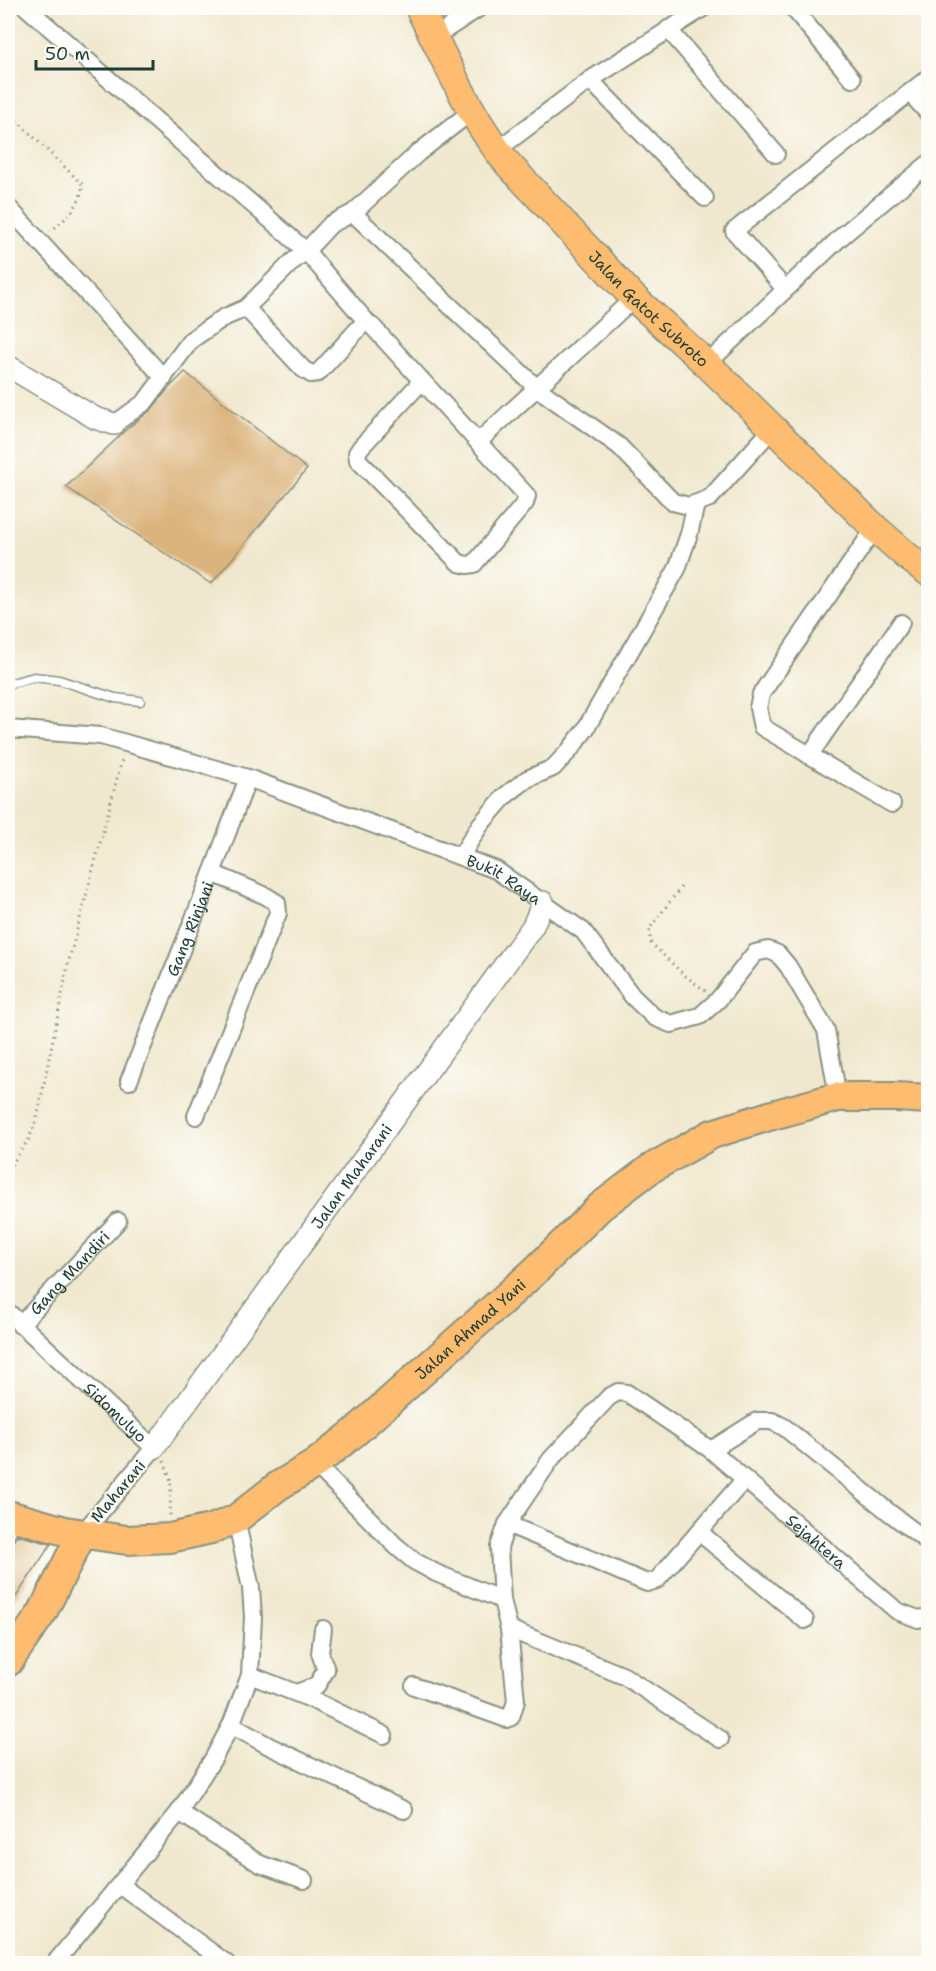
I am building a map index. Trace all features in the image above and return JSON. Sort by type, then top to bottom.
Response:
[{"type":"highway","name":"Jalan Ahmad Yani","points":[[11,1524],[127,1540],[170,1538],[211,1529],[236,1519],[278,1486],[315,1464],[355,1432],[600,1208],[650,1169],[712,1134],[838,1097],[928,1099]]},
{"type":"highway","points":[[8,1662],[42,1613],[82,1534]]},
{"type":"main road","name":"Jalan Gatot Subroto","points":[[419,8],[472,111],[496,150],[634,298],[707,364],[875,528],[928,572]]},
{"type":"street","points":[[27,8],[306,251],[366,325],[421,382],[478,442],[527,496],[525,503],[474,564],[459,563],[358,460],[357,453],[361,447],[421,382]]},
{"type":"street","points":[[434,37],[479,8]]},
{"type":"street","points":[[496,150],[590,80],[703,8]]},
{"type":"street","points":[[793,8],[852,79]]},
{"type":"street","points":[[668,29],[776,154]]},
{"type":"street","points":[[785,289],[734,231],[928,78]]},
{"type":"street","points":[[590,80],[705,198]]},
{"type":"street","points":[[910,93],[928,113]]},
{"type":"street","points":[[8,366],[95,418],[117,422],[144,402],[191,340],[223,318],[246,308],[331,224],[353,213],[418,153],[472,111]]},
{"type":"street","points":[[707,364],[842,236],[928,164]]},
{"type":"street","points":[[8,207],[164,378]]},
{"type":"street","points":[[353,213],[537,388],[619,446],[673,502],[689,506],[711,498],[773,428]]},
{"type":"street","points":[[478,442],[634,298]]},
{"type":"street","points":[[246,308],[303,369],[311,374],[318,373],[366,325]]},
{"type":"street","points":[[461,856],[480,825],[505,796],[527,779],[552,768],[585,730],[676,569],[689,534],[696,504]]},
{"type":"street","points":[[875,528],[761,694],[758,708],[762,728],[892,804]]},
{"type":"street","points":[[809,756],[901,622]]},
{"type":"street","name":"Bukit Raya","points":[[8,729],[102,736],[127,743],[248,778],[496,870],[583,931],[633,997],[654,1017],[671,1024],[700,1016],[718,1000],[755,953],[768,950],[778,954],[788,966],[826,1030],[838,1097]]},
{"type":"street","name":"Gang Rinjani","points":[[129,1081],[213,873],[248,778]]},
{"type":"street","points":[[196,1116],[278,914],[277,903],[266,896],[213,873]]},
{"type":"street","name":"Jalan Maharani","points":[[154,1448],[533,926],[543,902]]},
{"type":"street","name":"Gang Mandiri","points":[[20,1325],[118,1221]]},
{"type":"street","name":"Sidomulyo","points":[[8,1312],[154,1448]]},
{"type":"street","name":"Sejahtera","points":[[507,1524],[551,1460],[609,1397],[618,1392],[627,1393],[711,1450],[897,1611],[918,1619],[928,1617]]},
{"type":"street","points":[[711,1450],[758,1420],[772,1421],[784,1427],[890,1514],[928,1542]]},
{"type":"street","name":"Maharani","points":[[82,1534],[154,1448]]},
{"type":"street","points":[[315,1464],[396,1546],[414,1561],[435,1574],[502,1600]]},
{"type":"street","points":[[414,1686],[507,1719],[511,1717],[516,1701],[509,1629],[502,1600],[499,1546],[507,1524],[647,1582],[657,1580],[744,1480]]},
{"type":"street","points":[[54,1964],[179,1812],[213,1759],[231,1725],[250,1675],[253,1617],[251,1588],[236,1519]]},
{"type":"street","points":[[699,1532],[806,1620]]},
{"type":"street","points":[[297,1694],[318,1685],[326,1670],[320,1653],[324,1629]]},
{"type":"street","points":[[509,1629],[624,1676],[720,1739]]},
{"type":"street","points":[[250,1675],[297,1694],[384,1735]]},
{"type":"street","points":[[231,1725],[404,1810]]},
{"type":"street","points":[[179,1812],[260,1864],[304,1880]]},
{"type":"street","points":[[120,1885],[226,1963]]},
{"type":"lane","points":[[8,684],[34,677],[59,680],[115,698],[140,701]]},
{"type":"path","points":[[8,112],[82,185],[80,201],[74,212],[39,241]]},
{"type":"path","points":[[8,1170],[29,1139],[37,1118],[69,960],[127,743]]},
{"type":"path","points":[[681,887],[650,928],[650,942],[684,975],[718,1000]]},
{"type":"path","name":"Sidomulyo","points":[[154,1448],[164,1459],[171,1481],[170,1538]]},
{"type":"building","points":[[185,372],[307,469],[211,584],[66,487],[128,428],[151,410]]},
{"type":"building","points":[[17,1535],[51,1544],[8,1609],[8,1544],[12,1543]]}]
